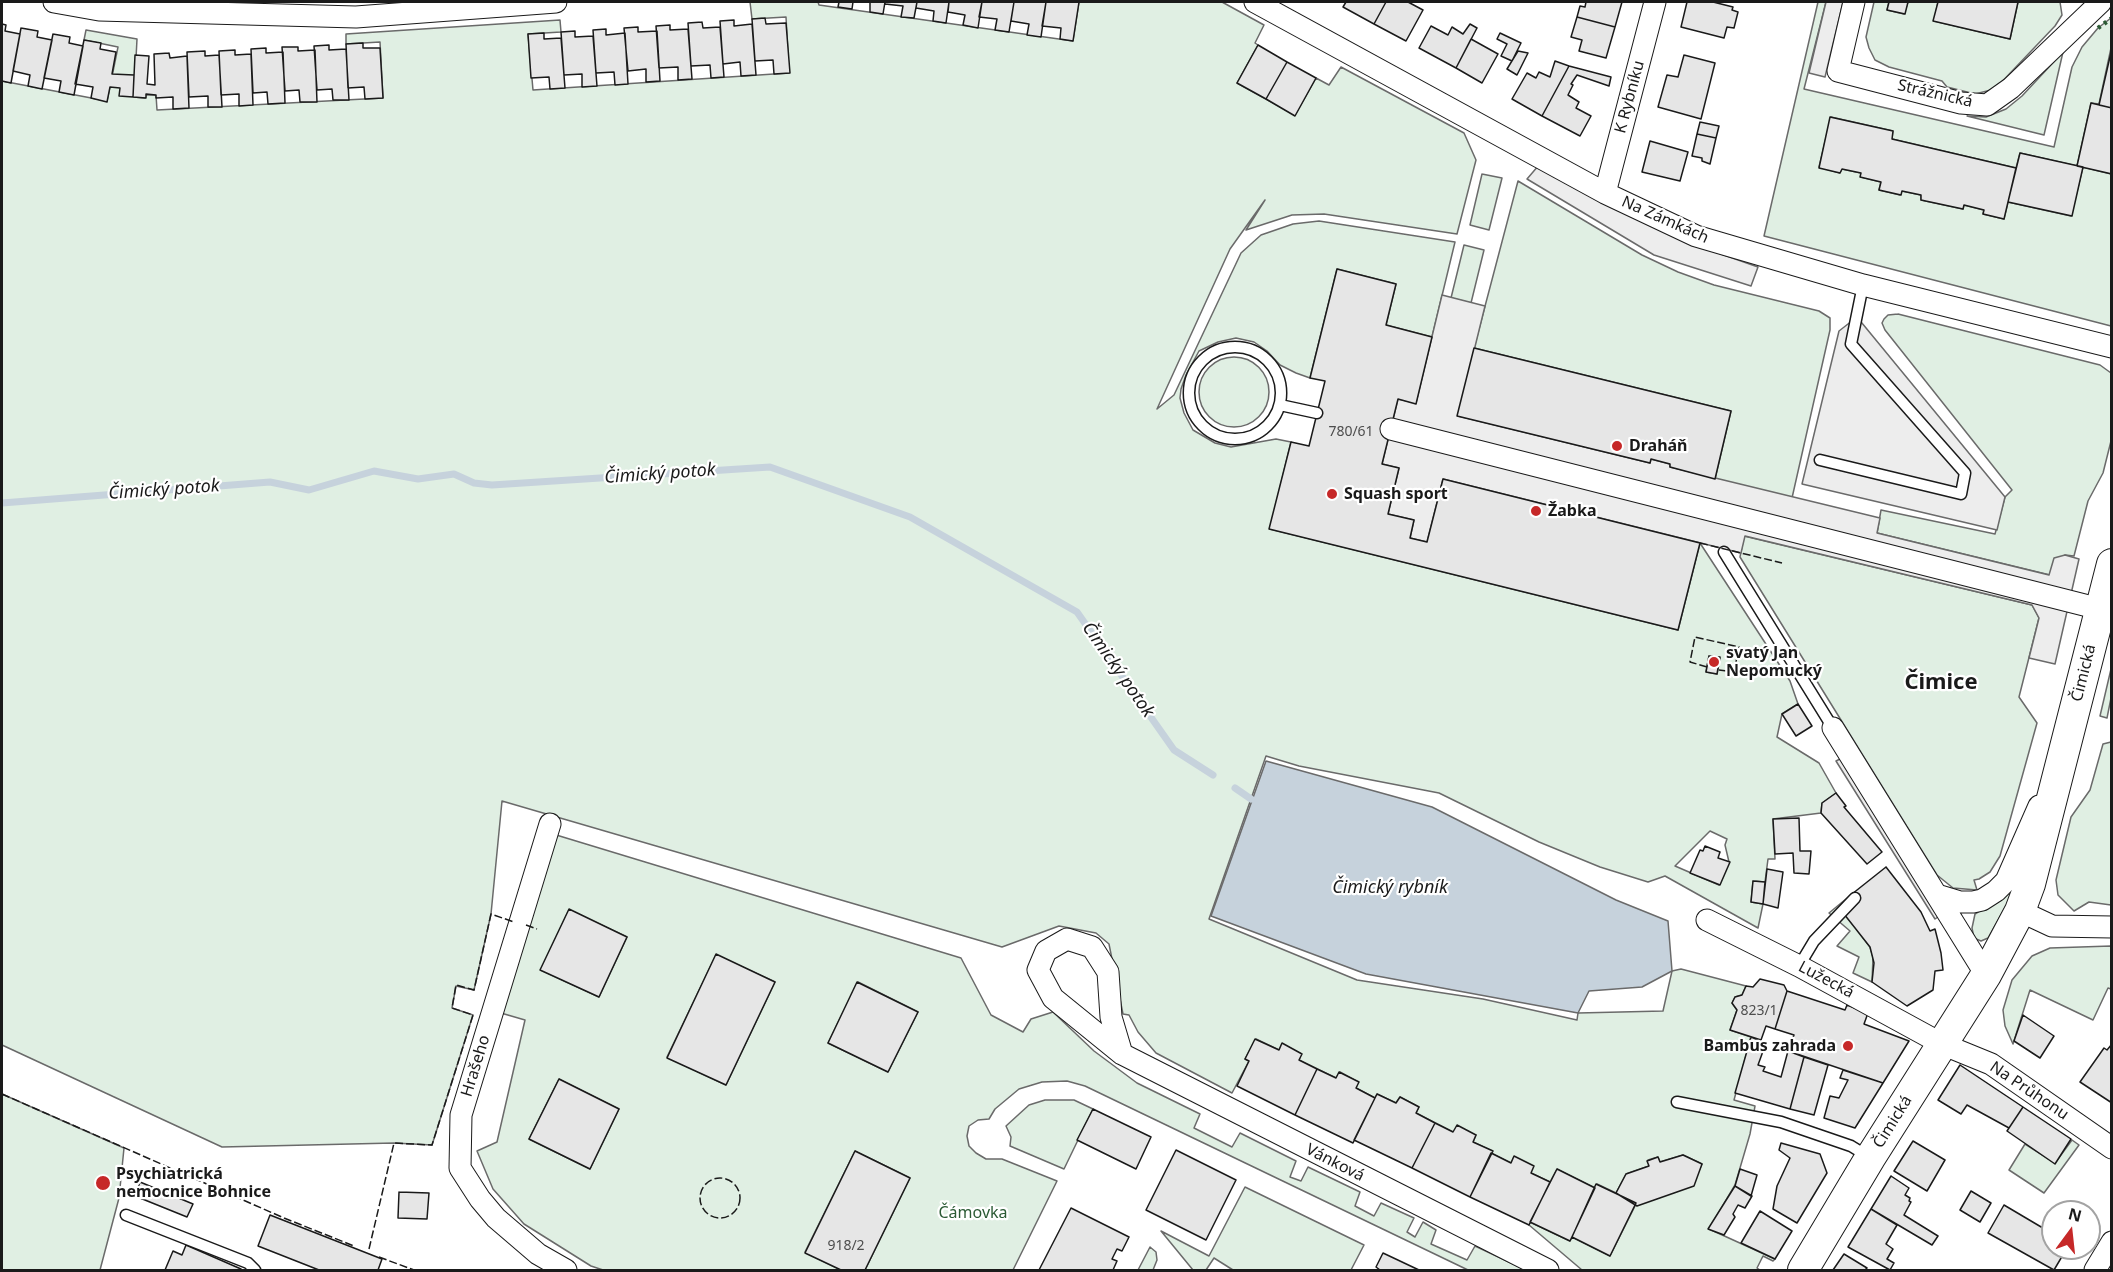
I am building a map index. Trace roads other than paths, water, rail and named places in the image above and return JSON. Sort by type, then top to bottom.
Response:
[{"type":"street","points":[[54,2],[100,6],[357,9],[556,2]]},
{"type":"street","name":"Na Zámkách","points":[[1255,2],[1605,193],[1696,236],[1863,285],[2112,346]]},
{"type":"street","name":"K Rybníku","points":[[1605,193],[1655,2]]},
{"type":"street","name":"Strážnická","points":[[1854,2],[1838,71],[1961,103],[1987,105],[2010,90],[2101,2]]},
{"type":"street","points":[[1391,429],[2100,609]]},
{"type":"street","name":"Čimická","points":[[1803,1270],[1870,1158],[1986,975],[2020,911],[2030,884],[2112,564]]},
{"type":"street","points":[[1833,728],[1986,975]]},
{"type":"street","name":"Čimická","points":[[1937,895],[1960,902],[1973,902],[1989,896],[2006,881],[2065,747]]},
{"type":"street","name":"Hrašeho","points":[[550,824],[461,1115],[460,1167],[480,1199],[496,1218],[538,1254],[566,1270]]},
{"type":"street","points":[[2020,911],[2052,926],[2112,927]]},
{"type":"street","name":"Lužecká","points":[[1707,920],[1799,966],[1942,1044]]},
{"type":"street","name":"Vánková","points":[[1122,1054],[1111,1017],[1108,972],[1092,946],[1067,939],[1046,951],[1038,970],[1053,999],[1122,1054],[1548,1270]]},
{"type":"street","name":"Na Průhonu","points":[[1942,1044],[1992,1064],[2112,1148]]},
{"type":"street","points":[[2095,1270],[2112,1242]]},
{"type":"lane","points":[[1820,460],[1961,494],[1965,473],[1851,344],[1863,285]]},
{"type":"lane","points":[[1233,346],[1247,348],[1260,354],[1279,376],[1282,391],[1280,405],[1273,419],[1262,430],[1247,437],[1231,439],[1216,435],[1203,426],[1191,405],[1190,382],[1196,368],[1206,357],[1218,350],[1233,346]]},
{"type":"lane","points":[[1280,405],[1317,413]]},
{"type":"lane","points":[[1724,552],[1833,728]]},
{"type":"lane","points":[[1799,966],[1814,941],[1855,898]]},
{"type":"lane","points":[[1677,1102],[1781,1122],[1851,1146],[1870,1158]]},
{"type":"lane","points":[[126,1215],[248,1263],[255,1270]]},
{"type":"water","name":"Čimický rybník","points":[[1266,761],[1432,807],[1616,900],[1668,921],[1672,971],[1642,987],[1589,991],[1578,1013],[1366,974],[1211,916]]},
{"type":"waterway","name":"Čimický potok","points":[[2,503],[270,482],[309,490],[374,471],[418,479],[454,474],[474,483],[492,485],[770,467],[910,517],[1077,612],[1174,750],[1213,775]]},
{"type":"waterway","name":"Čimický potok","points":[[1235,788],[1251,799]]},
{"type":"place","name":"Draháň","points":[[1617,446]]},
{"type":"place","name":"Squash sport","points":[[1332,494]]},
{"type":"place","name":"Žabka","points":[[1536,511]]},
{"type":"place","name":"svatý Jan Nepomucký","points":[[1714,662]]},
{"type":"place","name":"Bambus zahrada","points":[[1848,1046]]},
{"type":"place","name":"Psychiatrická nemocnice Bohnice","points":[[103,1183]]},
{"type":"district","name":"Čimice","points":[[1941,683]]},
{"type":"park label","name":"Čámovka","points":[[973,1213]]}]
